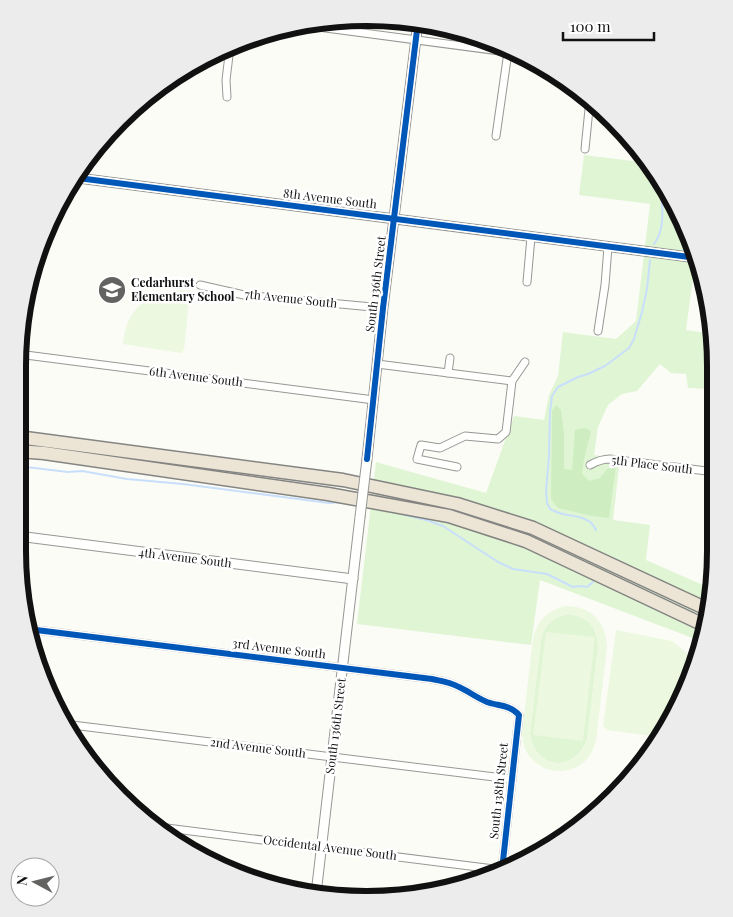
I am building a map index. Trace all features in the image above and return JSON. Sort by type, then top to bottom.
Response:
[{"type":"highway","points":[[26,438],[343,480],[457,504],[533,528],[702,607]]},
{"type":"highway","points":[[26,452],[318,492],[449,516],[526,541],[699,623]]},
{"type":"street","points":[[329,28],[490,49]]},
{"type":"street","name":"South 136th Street","points":[[317,887],[417,30]]},
{"type":"street","points":[[227,97],[226,80],[229,55]]},
{"type":"street","points":[[496,136],[511,58]]},
{"type":"street","points":[[585,149],[588,109]]},
{"type":"street","name":"8th Avenue South","points":[[83,179],[689,257]]},
{"type":"street","points":[[527,282],[530,237]]},
{"type":"street","points":[[598,331],[605,285],[608,247]]},
{"type":"street","name":"7th Avenue South","points":[[200,285],[244,295],[384,308]]},
{"type":"street","name":"6th Avenue South","points":[[26,355],[374,400]]},
{"type":"street","points":[[448,373],[450,358]]},
{"type":"street","points":[[457,467],[417,459],[421,445],[440,448],[465,436],[498,438],[506,432],[512,381],[525,362]]},
{"type":"street","points":[[377,364],[512,381]]},
{"type":"street","name":"5th Place South","points":[[590,465],[598,461],[610,459],[707,471]]},
{"type":"street","name":"4th Avenue South","points":[[26,537],[353,579]]},
{"type":"street","name":"3rd Avenue South","points":[[36,630],[448,682],[488,702],[516,711],[519,715]]},
{"type":"street","name":"South 138th Street","points":[[503,862],[519,715]]},
{"type":"street","name":"2nd Avenue South","points":[[75,725],[511,779]]},
{"type":"street","name":"Occidental Avenue South","points":[[171,828],[488,868]]},
{"type":"green space","points":[[584,155],[638,162],[672,216],[694,273],[686,330],[705,333],[707,389],[688,388],[686,374],[671,373],[660,364],[637,391],[622,394],[608,405],[598,427],[594,455],[620,459],[613,520],[650,525],[646,560],[705,586],[695,639],[540,580],[531,645],[357,624],[376,462],[486,493],[514,416],[544,420],[549,395],[558,376],[563,332],[616,339],[636,321],[650,204],[579,195]]},
{"type":"green space","points":[[182,290],[190,291],[184,350],[181,353],[123,344],[129,321],[140,305],[158,294]]},
{"type":"green space","points":[[556,405],[561,410],[564,434],[564,469],[572,470],[575,430],[585,428],[591,431],[582,474],[589,481],[600,478],[608,468],[616,466],[609,518],[558,508],[551,499],[552,411]]},
{"type":"green space","points":[[565,606],[582,609],[595,617],[604,630],[607,647],[596,741],[593,750],[588,758],[573,769],[555,771],[538,765],[531,759],[525,749],[522,734],[533,638],[544,617]],"holes":[[[568,614],[586,620],[593,628],[596,633],[598,647],[587,740],[581,751],[573,758],[555,763],[546,760],[539,754],[533,745],[530,733],[541,640],[550,622]]]},
{"type":"green space","points":[[568,614],[581,617],[590,624],[596,633],[598,647],[587,740],[581,751],[573,758],[555,763],[546,760],[539,754],[533,745],[530,733],[541,640],[550,622]]},
{"type":"green space","points":[[616,630],[672,641],[687,653],[688,662],[681,681],[672,701],[652,736],[607,730],[603,726]]},
{"type":"green space","points":[[546,632],[595,637],[583,741],[533,735]]},
{"type":"waterway","points":[[654,244],[659,235],[661,225],[660,195]]},
{"type":"waterway","points":[[596,530],[590,522],[582,518],[556,512],[550,509],[547,503],[546,491],[552,396],[558,387],[605,366],[629,348],[634,339],[642,312],[650,260]]},
{"type":"waterway","points":[[26,467],[68,472],[82,471],[127,479],[183,484],[329,503],[343,502]]},
{"type":"waterway","points":[[389,511],[443,526],[498,562],[513,569],[547,574],[573,587],[587,587],[593,582]]},
{"type":"cycle path","points":[[367,459],[383,308],[417,30]]},
{"type":"cycle path","points":[[83,179],[689,257]]},
{"type":"cycle path","points":[[36,630],[432,679],[452,684],[487,702],[512,709],[519,715],[503,862]]},
{"type":"place","name":"Cedarhurst Elementary School","points":[[112,290]]}]
